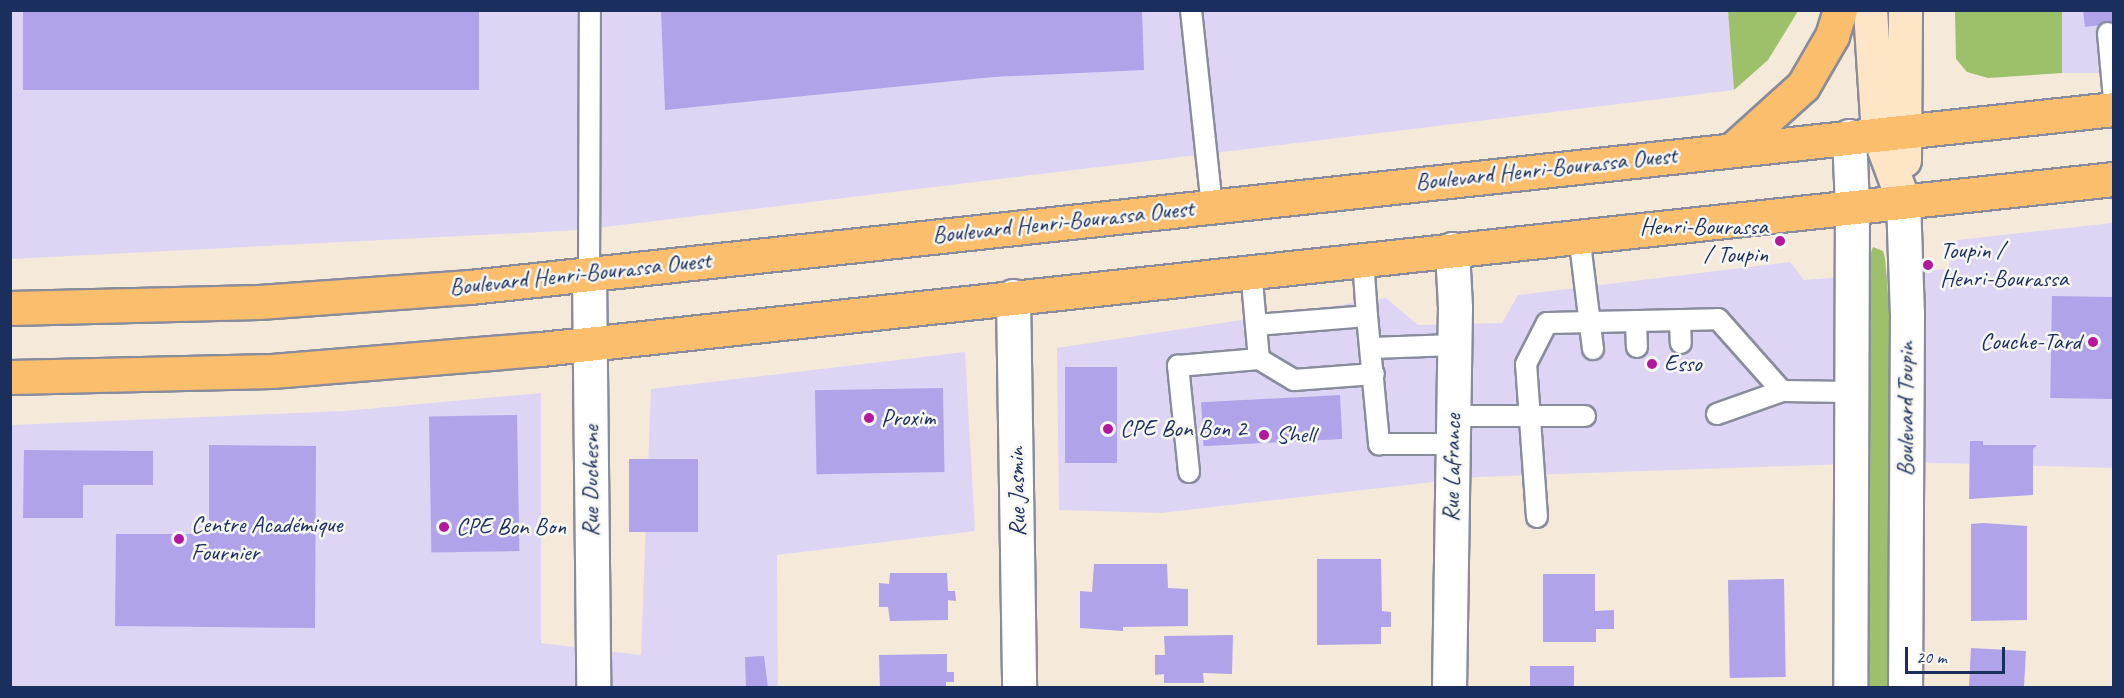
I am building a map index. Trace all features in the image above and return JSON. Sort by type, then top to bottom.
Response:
[{"type":"main road","points":[[1733,148],[1803,86],[1832,36],[1840,10]]},
{"type":"main road","points":[[1870,10],[1877,133]]},
{"type":"main road","points":[[1877,133],[1905,10]]},
{"type":"main road","name":"Boulevard Henri-Bourassa Ouest","points":[[10,308],[362,296],[589,274],[1733,148],[2114,109]]},
{"type":"main road","name":"Boulevard Toupin","points":[[1877,133],[1903,200]]},
{"type":"main road","points":[[10,377],[272,371],[590,344],[1012,296],[2114,178]]},
{"type":"street","points":[[1850,687],[1849,392],[1852,206],[1877,133]]},
{"type":"street","name":"Boulevard Toupin","points":[[1903,200],[1907,314],[1905,687]]},
{"type":"street","name":"Rue Lafrance","points":[[1449,687],[1454,345],[1452,249]]},
{"type":"street","name":"Rue Duchesne","points":[[589,274],[593,687]]},
{"type":"street","name":"Rue Jasmin","points":[[1012,296],[1019,687]]},
{"type":"lane","points":[[589,274],[590,10]]},
{"type":"lane","points":[[1191,10],[1212,206]]},
{"type":"lane","points":[[2108,33],[2114,99]]},
{"type":"lane","points":[[1579,235],[1593,349]]},
{"type":"lane","points":[[1363,258],[1379,444],[1530,414],[1585,416]]},
{"type":"lane","points":[[1251,270],[1259,359]]},
{"type":"lane","points":[[1256,325],[1367,316]]},
{"type":"lane","points":[[1537,517],[1526,364],[1547,323],[1718,319],[1782,391]]},
{"type":"lane","points":[[1680,320],[1681,343]]},
{"type":"lane","points":[[1635,321],[1637,347]]},
{"type":"lane","points":[[1372,348],[1454,345]]},
{"type":"lane","points":[[1189,472],[1178,366],[1259,359],[1294,381],[1374,374]]},
{"type":"lane","points":[[1717,414],[1782,391],[1849,392]]},
{"type":"shaded area","points":[[11,11],[1728,11],[1734,90],[580,230],[11,259]]},
{"type":"shaded area","points":[[2062,11],[2113,11],[2113,73],[2062,73]]},
{"type":"shaded area","points":[[2113,223],[2113,468],[1902,462],[1478,477],[1160,513],[1059,510],[1057,348],[1386,298],[1418,325],[1502,323],[1518,295],[1790,262],[1804,280],[1948,269],[1957,240]]},
{"type":"shaded area","points":[[965,352],[975,531],[777,555],[778,687],[11,687],[10,425],[344,411],[541,393],[541,643],[641,655],[651,389]]},
{"type":"green space","points":[[1728,11],[1798,11],[1768,60],[1734,90]]},
{"type":"green space","points":[[1955,11],[2062,11],[2062,73],[1988,78],[1967,72],[1956,59]]},
{"type":"green space","points":[[1873,247],[1883,251],[1885,258],[1891,331],[1892,687],[1862,688],[1865,300],[1869,258]]},
{"type":"building","points":[[23,10],[479,10],[479,90],[23,90]]},
{"type":"building","points":[[661,10],[1142,10],[1144,70],[993,77],[665,110]]},
{"type":"building","points":[[2083,10],[2114,10],[2114,23],[2085,27]]},
{"type":"building","points":[[2052,296],[2114,297],[2112,399],[2050,398]]},
{"type":"building","points":[[1065,367],[1117,367],[1117,463],[1065,463]]},
{"type":"building","points":[[943,388],[944,472],[816,474],[815,390]]},
{"type":"building","points":[[1340,395],[1342,439],[1203,446],[1201,402]]},
{"type":"building","points":[[517,415],[519,551],[431,553],[429,417]]},
{"type":"building","points":[[1970,441],[1983,441],[1983,445],[2037,445],[2033,449],[2033,495],[1969,499]]},
{"type":"building","points":[[209,445],[316,446],[315,628],[115,626],[116,534],[209,534]]},
{"type":"building","points":[[24,450],[153,451],[153,485],[83,485],[83,518],[23,518]]},
{"type":"building","points":[[629,459],[698,459],[698,532],[629,532]]},
{"type":"building","points":[[1971,524],[2027,526],[2027,620],[1971,621]]},
{"type":"building","points":[[1317,559],[1381,559],[1382,611],[1391,612],[1391,627],[1381,627],[1381,644],[1317,645]]},
{"type":"building","points":[[1094,564],[1167,564],[1168,588],[1188,589],[1188,626],[1123,627],[1123,631],[1080,628],[1080,591],[1092,592]]},
{"type":"building","points":[[890,573],[947,573],[948,591],[955,591],[956,601],[948,600],[948,620],[890,621],[888,607],[879,607],[879,583],[889,584]]},
{"type":"building","points":[[1543,574],[1595,574],[1595,611],[1614,610],[1614,629],[1596,629],[1596,642],[1543,642]]},
{"type":"building","points":[[1784,579],[1786,677],[1730,678],[1728,580]]},
{"type":"building","points":[[1233,635],[1232,674],[1203,673],[1204,683],[1164,683],[1164,674],[1155,675],[1155,655],[1165,655],[1164,636]]},
{"type":"building","points":[[1971,648],[2026,651],[2024,688],[1969,688]]},
{"type":"building","points":[[947,654],[947,672],[954,672],[954,682],[946,682],[946,688],[880,688],[879,655]]},
{"type":"building","points":[[764,656],[768,688],[746,688],[745,657]]},
{"type":"building","points":[[1530,666],[1574,666],[1574,688],[1530,688]]},
{"type":"place","name":"Henri-Bourassa / Toupin","points":[[1780,241]]},
{"type":"place","name":"Toupin / Henri-Bourassa","points":[[1928,265]]},
{"type":"place","name":"Couche-Tard","points":[[2093,342]]},
{"type":"place","name":"Esso","points":[[1652,364]]},
{"type":"place","name":"Proxim","points":[[869,418]]},
{"type":"place","name":"CPE Bon Bon 2","points":[[1108,429]]},
{"type":"place","name":"Shell","points":[[1264,435]]},
{"type":"place","name":"CPE Bon Bon","points":[[444,527]]},
{"type":"place","name":"Centre Académique Fournier","points":[[179,539]]}]
